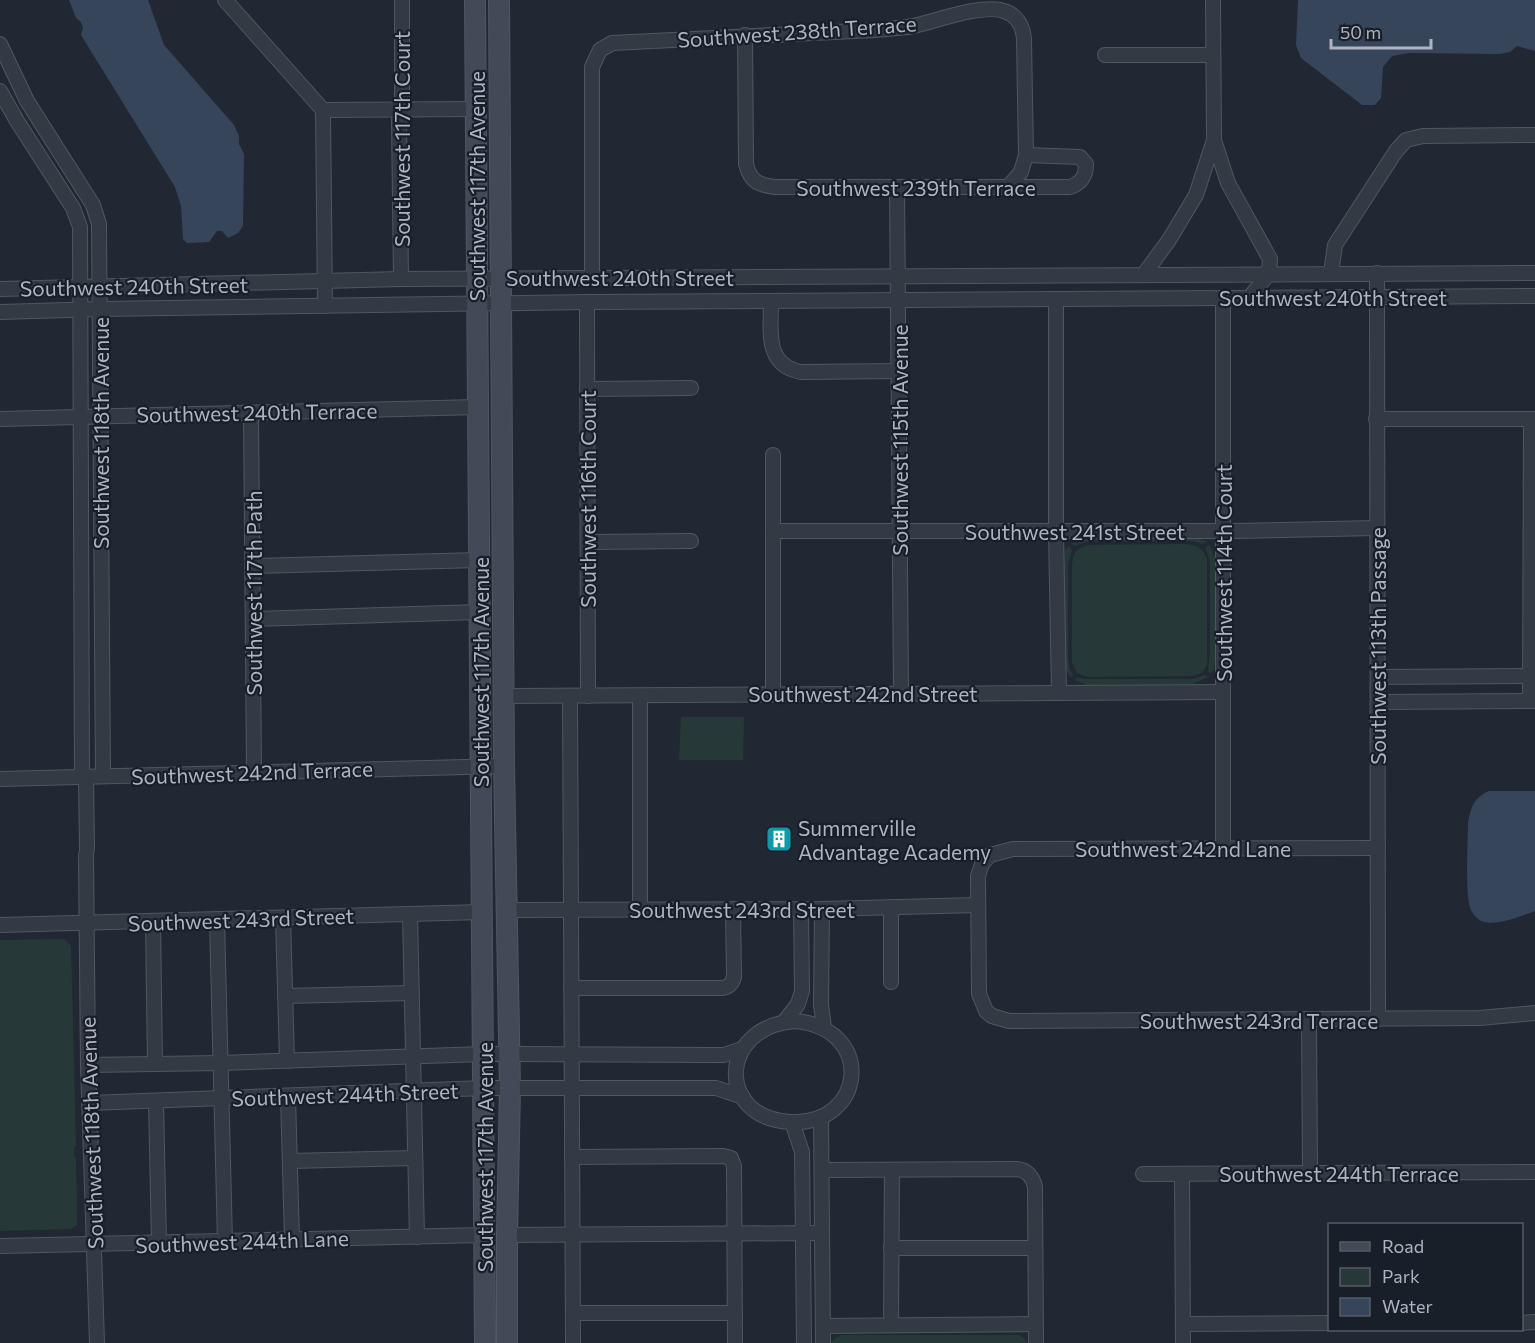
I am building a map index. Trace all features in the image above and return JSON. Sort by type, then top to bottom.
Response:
[{"type":"street","points":[[225,0],[323,110],[325,306]]},
{"type":"street","name":"Southwest 117th Court","points":[[401,279],[402,0]]},
{"type":"street","name":"Southwest 117th Avenue","points":[[475,0],[485,1343]]},
{"type":"street","name":"Southwest 117th Avenue","points":[[499,0],[503,696],[510,1088],[507,1343]]},
{"type":"street","points":[[1213,0],[1214,140],[1228,183],[1270,259],[1269,273],[1251,297]]},
{"type":"street","name":"Southwest 238th Terrace","points":[[592,277],[592,67],[597,54],[605,46],[618,41],[875,30],[908,27],[991,9],[1004,11],[1020,24],[1024,39],[1026,154]]},
{"type":"street","name":"Southwest 239th Terrace","points":[[745,35],[746,164],[750,177],[760,185],[775,188],[1070,187],[1083,180],[1085,176],[1086,164],[1080,157],[1026,154]]},
{"type":"street","name":"Southwest 118th Avenue","points":[[0,44],[27,101],[89,199],[99,224],[103,777]]},
{"type":"street","points":[[1106,55],[1213,55]]},
{"type":"street","name":"Southwest 118th Avenue","points":[[0,92],[79,219],[88,1065],[97,1343]]},
{"type":"street","points":[[323,110],[475,109]]},
{"type":"street","points":[[1331,273],[1335,245],[1404,142],[1412,137],[1423,136],[1535,135]]},
{"type":"street","points":[[1132,300],[1138,274],[1169,240],[1196,195],[1214,140]]},
{"type":"street","points":[[1008,187],[1022,172],[1026,154]]},
{"type":"street","points":[[1200,184],[1212,177],[1228,183]]},
{"type":"street","name":"Southwest 115th Avenue","points":[[897,187],[901,693]]},
{"type":"street","name":"Southwest 113th Passage","points":[[1377,273],[1377,1019]]},
{"type":"street","name":"Southwest 240th Street","points":[[0,289],[477,278],[1535,273]]},
{"type":"street","name":"Southwest 240th Street","points":[[0,312],[477,303],[1535,296]]},
{"type":"street","name":"Southwest 114th Court","points":[[1223,298],[1223,848]]},
{"type":"street","points":[[1056,300],[1059,693]]},
{"type":"street","points":[[771,301],[774,354],[783,365],[801,372],[898,371]]},
{"type":"street","name":"Southwest 116th Court","points":[[587,302],[588,696]]},
{"type":"street","points":[[587,389],[691,388]]},
{"type":"street","name":"Southwest 240th Terrace","points":[[0,418],[478,407]]},
{"type":"street","name":"Southwest 117th Path","points":[[251,412],[254,773]]},
{"type":"street","points":[[1376,419],[1533,418],[1532,701],[1377,702]]},
{"type":"street","points":[[773,455],[773,693]]},
{"type":"street","name":"Southwest 241st Street","points":[[773,531],[1223,531],[1376,528]]},
{"type":"street","points":[[588,542],[691,541]]},
{"type":"street","points":[[252,566],[479,560]]},
{"type":"street","points":[[253,619],[479,612]]},
{"type":"street","points":[[1377,676],[1533,676]]},
{"type":"street","name":"Southwest 242nd Street","points":[[503,696],[1223,692]]},
{"type":"street","points":[[570,696],[573,1343]]},
{"type":"street","points":[[640,696],[640,909]]},
{"type":"street","name":"Southwest 242nd Terrace","points":[[0,778],[504,766]]},
{"type":"street","name":"Southwest 242nd Lane","points":[[978,905],[978,876],[982,864],[990,855],[1013,849],[1377,848]]},
{"type":"street","name":"Southwest 243rd Street","points":[[507,910],[822,909],[978,905]]},
{"type":"street","name":"Southwest 243rd Terrace","points":[[978,905],[979,994],[986,1011],[992,1016],[1009,1021],[1489,1018],[1535,1013]]},
{"type":"street","points":[[891,907],[891,982]]},
{"type":"street","points":[[572,988],[722,988],[729,986],[733,982],[735,968],[733,909]]},
{"type":"street","points":[[784,1022],[798,1004],[802,991],[801,909]]},
{"type":"street","points":[[822,909],[821,1005],[824,1027]]},
{"type":"street","name":"Southwest 243rd Street","points":[[0,925],[482,912]]},
{"type":"street","points":[[410,914],[417,1237]]},
{"type":"street","points":[[284,918],[287,1061]]},
{"type":"street","points":[[217,920],[225,1242]]},
{"type":"street","points":[[153,922],[155,1064]]},
{"type":"street","points":[[285,996],[412,993]]},
{"type":"street","points":[[1309,1020],[1310,1173]]},
{"type":"street","points":[[784,1022],[805,1022],[824,1027],[842,1043],[849,1056],[852,1069],[850,1086],[845,1097],[821,1118],[792,1122],[766,1116],[751,1106],[737,1086],[735,1069],[742,1049],[750,1039],[760,1031],[784,1022]]},
{"type":"street","name":"Southwest 244th Street","points":[[88,1065],[221,1064],[413,1054],[724,1055],[742,1049]]},
{"type":"street","name":"Southwest 244th Street","points":[[89,1103],[288,1096],[414,1095],[484,1088],[716,1088],[743,1097]]},
{"type":"street","points":[[288,1096],[292,1240]]},
{"type":"street","points":[[156,1101],[159,1244]]},
{"type":"street","points":[[821,1118],[823,1343]]},
{"type":"street","points":[[792,1122],[802,1152],[804,1343]]},
{"type":"street","points":[[572,1157],[729,1156],[733,1160],[735,1343]]},
{"type":"street","points":[[290,1161],[415,1158]]},
{"type":"street","points":[[822,1170],[1020,1169],[1032,1179],[1035,1187],[1036,1343]]},
{"type":"street","points":[[891,1325],[892,1170]]},
{"type":"street","name":"Southwest 244th Terrace","points":[[1143,1174],[1535,1172]]},
{"type":"street","points":[[1182,1174],[1183,1343]]},
{"type":"street","points":[[507,1235],[822,1233]]},
{"type":"street","name":"Southwest 244th Lane","points":[[0,1246],[484,1235]]},
{"type":"street","points":[[891,1248],[1035,1248]]},
{"type":"street","points":[[573,1313],[735,1313]]},
{"type":"street","points":[[1183,1324],[1328,1323]]},
{"type":"street","points":[[823,1326],[1035,1324]]},
{"type":"green space","points":[[1085,537],[1198,537],[1207,542],[1202,544],[1192,541],[1087,542],[1075,546],[1071,543]]},
{"type":"green space","points":[[1183,544],[1198,547],[1207,559],[1207,663],[1204,670],[1199,674],[1189,676],[1087,677],[1077,673],[1072,662],[1072,566],[1073,557],[1077,551],[1092,545]]},
{"type":"green space","points":[[1209,544],[1215,558],[1215,658],[1214,669],[1210,674],[1208,670],[1210,561],[1206,549]]},
{"type":"green space","points":[[1069,546],[1072,551],[1068,564],[1068,658],[1073,674],[1071,678],[1064,667],[1064,560],[1065,550]]},
{"type":"green space","points":[[1204,675],[1208,677],[1193,684],[1088,685],[1074,680],[1078,677],[1084,679],[1194,679]]},
{"type":"green space","points":[[681,717],[744,717],[743,760],[679,760]]},
{"type":"green space","points":[[65,939],[71,946],[77,1225],[71,1229],[0,1231],[0,940]]},
{"type":"green space","points":[[842,1335],[1019,1335],[1027,1343],[831,1343]]},
{"type":"water","points":[[69,0],[148,0],[164,45],[234,125],[239,136],[239,144],[244,154],[243,226],[238,233],[228,238],[222,231],[217,231],[209,242],[187,243],[183,239],[181,206],[175,187],[81,35],[83,28],[81,22],[76,18]]},
{"type":"water","points":[[1298,0],[1535,0],[1535,51],[1517,46],[1510,52],[1500,54],[1409,53],[1392,56],[1383,67],[1381,98],[1375,105],[1362,105],[1301,58],[1296,45]]},
{"type":"water","points":[[1489,791],[1535,791],[1535,911],[1494,923],[1481,921],[1473,913],[1468,899],[1467,878],[1470,813],[1476,800]]},
{"type":"place","name":"Summerville Advantage Academy","points":[[779,839]]}]
